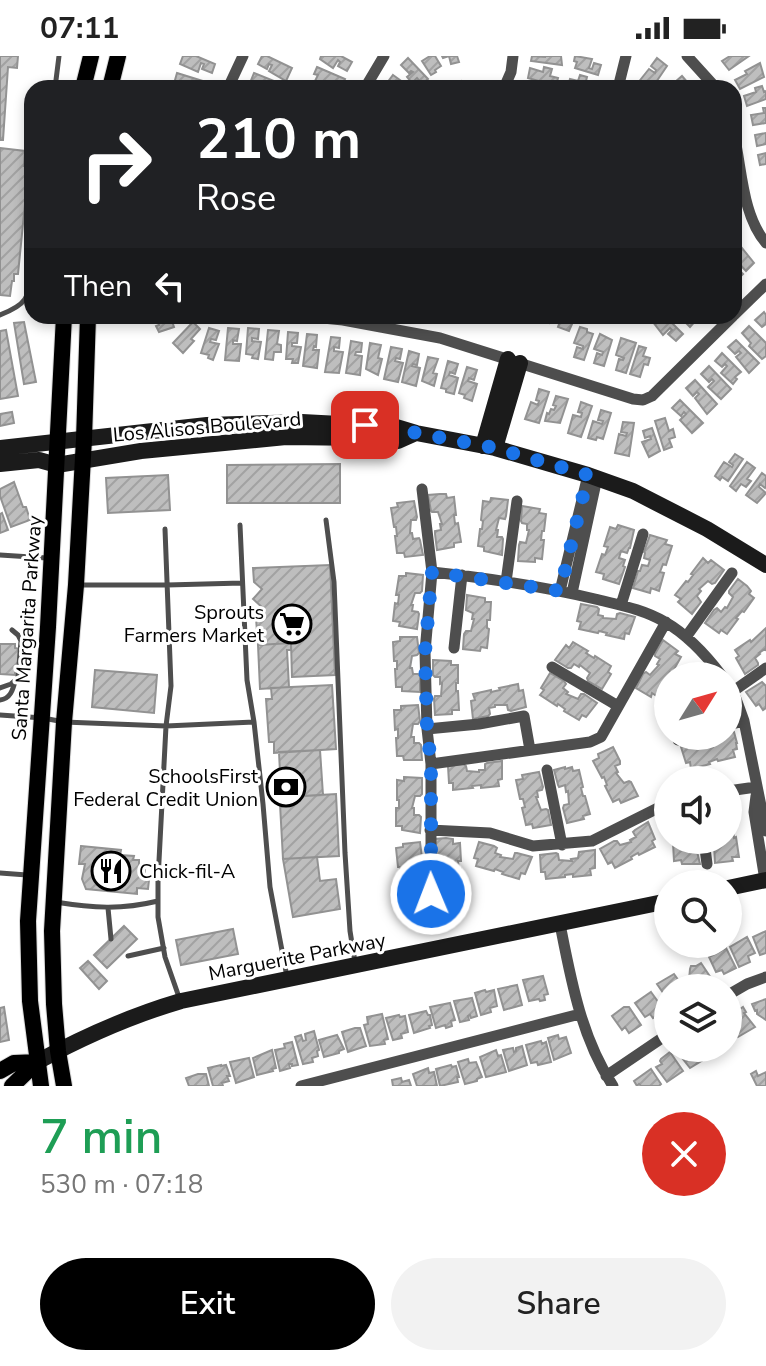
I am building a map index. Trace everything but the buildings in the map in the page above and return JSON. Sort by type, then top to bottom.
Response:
[{"type":"main road","points":[[85,80],[91,56]]},
{"type":"main road","points":[[112,80],[118,56]]},
{"type":"main road","name":"Santa Margarita Parkway","points":[[41,1086],[28,970],[30,875],[43,718],[64,324]]},
{"type":"main road","points":[[64,1086],[58,1051],[52,966],[64,722],[76,585],[88,324]]},
{"type":"main road","points":[[489,447],[514,361]]},
{"type":"main road","name":"Los Alisos Boulevard","points":[[0,448],[207,425],[302,422],[396,427],[489,447],[633,491],[707,529],[766,565]]},
{"type":"main road","name":"Los Alisos Boulevard","points":[[0,464],[39,460],[57,465],[141,451],[286,437],[398,441],[416,433]]},
{"type":"main road","points":[[742,885],[766,880]]},
{"type":"main road","name":"Marguerite Parkway","points":[[12,1086],[37,1062],[58,1051],[116,1023],[181,1001],[654,904]]},
{"type":"main road","name":"Marguerite Parkway","points":[[0,1071],[14,1063],[37,1062]]},
{"type":"street","points":[[232,80],[243,56]]},
{"type":"street","points":[[370,80],[384,56]]},
{"type":"street","points":[[508,80],[513,56]]},
{"type":"street","points":[[620,80],[626,56]]},
{"type":"street","points":[[687,56],[709,80]]},
{"type":"street","points":[[742,176],[749,211],[766,243]]},
{"type":"street","points":[[742,307],[766,284]]},
{"type":"street","points":[[372,324],[440,338],[643,400],[652,396],[724,324]]},
{"type":"street","points":[[566,592],[592,477]]},
{"type":"street","points":[[422,489],[432,572],[425,652],[431,764],[431,894]]},
{"type":"street","points":[[506,582],[517,501]]},
{"type":"street","points":[[621,605],[643,534]]},
{"type":"street","points":[[432,572],[566,592],[643,611],[666,622],[711,662]]},
{"type":"street","points":[[686,637],[732,573]]},
{"type":"street","points":[[454,648],[462,575]]},
{"type":"street","points":[[431,764],[590,742],[601,737],[666,622]]},
{"type":"street","points":[[552,667],[618,706]]},
{"type":"street","points":[[742,682],[766,668]]},
{"type":"street","points":[[427,729],[524,716],[530,750]]},
{"type":"street","points":[[742,716],[760,765],[754,812],[766,880]]},
{"type":"street","points":[[547,770],[562,845]]},
{"type":"street","points":[[742,789],[756,787]]},
{"type":"street","points":[[756,787],[766,831]]},
{"type":"street","points":[[430,830],[490,833],[533,846],[562,845],[592,841],[654,810]]},
{"type":"street","points":[[706,854],[707,864]]},
{"type":"street","points":[[560,924],[580,1014],[609,1081],[654,1045]]},
{"type":"street","points":[[742,987],[766,977]]},
{"type":"street","points":[[301,1086],[580,1014]]},
{"type":"lane","points":[[56,80],[59,56]]},
{"type":"lane","points":[[0,315],[17,308],[24,301]]},
{"type":"lane","points":[[326,520],[334,582],[345,853],[350,931],[356,965]]},
{"type":"lane","points":[[240,525],[247,680],[265,818],[270,887],[287,978]]},
{"type":"lane","points":[[165,529],[171,686],[166,726],[158,917],[181,1001]]},
{"type":"lane","points":[[0,555],[52,558]]},
{"type":"lane","points":[[76,585],[242,583]]},
{"type":"lane","points":[[0,700],[9,696],[14,689],[18,674],[21,641],[12,630]]},
{"type":"lane","points":[[0,688],[15,681]]},
{"type":"lane","points":[[0,715],[64,722],[166,726],[254,722]]},
{"type":"lane","points":[[0,873],[30,875]]},
{"type":"lane","points":[[54,902],[108,908],[135,907],[158,901]]},
{"type":"lane","points":[[108,908],[111,939]]},
{"type":"lane","points":[[128,956],[164,948]]},
{"type":"place","name":"Sprouts Farmers Market","points":[[292,624]]},
{"type":"place","name":"SchoolsFirst Federal Credit Union","points":[[286,787]]},
{"type":"place","name":"Chick-fil-A","points":[[111,871]]},
{"type":"route","points":[[365,425],[396,427],[495,448],[588,475],[560,591],[432,572],[425,652],[431,764],[431,894]]}]
